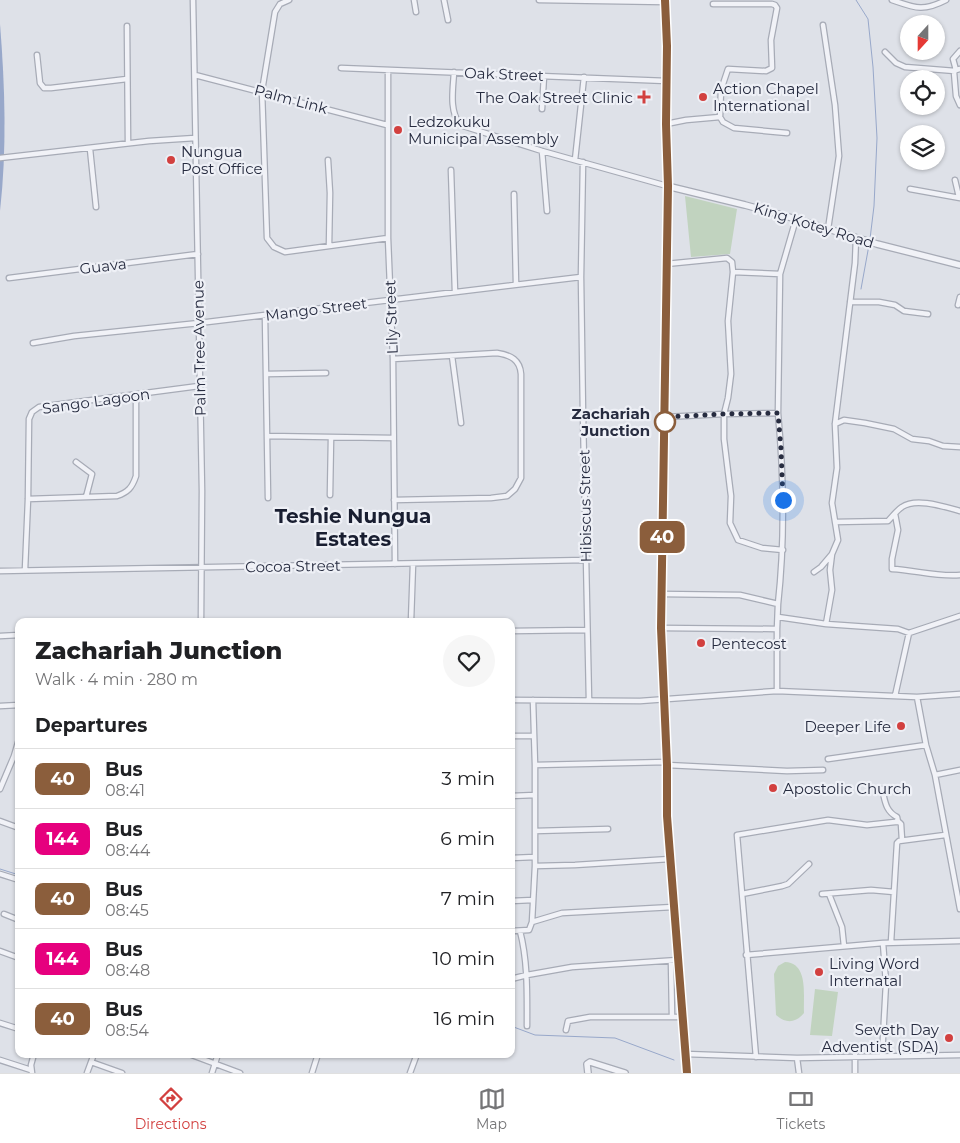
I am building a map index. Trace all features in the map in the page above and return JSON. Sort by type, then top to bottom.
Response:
[{"type":"street","name":"Palm Tree Avenue","points":[[193,0],[199,324],[201,618]]},
{"type":"street","points":[[289,0],[280,4],[275,12],[262,91],[267,238],[274,247],[285,252],[388,238]]},
{"type":"street","points":[[414,0],[416,12]]},
{"type":"street","points":[[444,0],[448,20]]},
{"type":"street","points":[[539,0],[665,1],[668,186],[661,628],[665,700],[667,816],[687,1073]]},
{"type":"street","points":[[892,0],[926,8],[946,0]]},
{"type":"street","points":[[713,4],[772,4],[777,8],[771,40],[772,68],[766,71],[728,69],[721,90],[720,116],[723,122],[734,128],[787,133]]},
{"type":"street","points":[[823,25],[835,105],[839,156],[828,229]]},
{"type":"street","points":[[127,26],[128,143]]},
{"type":"street","points":[[960,51],[953,59],[957,70],[956,96],[960,105]]},
{"type":"street","points":[[885,52],[896,64],[905,67],[957,70]]},
{"type":"street","points":[[37,55],[40,83],[44,88],[127,78]]},
{"type":"street","name":"Oak Street","points":[[341,68],[667,81]]},
{"type":"street","name":"Lily Street","points":[[388,71],[388,238],[393,359],[395,564]]},
{"type":"street","points":[[454,72],[453,111],[460,125],[542,151],[668,186]]},
{"type":"street","name":"Palm Link","points":[[195,74],[387,125]]},
{"type":"street","points":[[542,109],[544,76]]},
{"type":"street","points":[[575,160],[584,77]]},
{"type":"street","points":[[666,124],[720,116]]},
{"type":"street","points":[[0,158],[90,149],[128,143],[195,138]]},
{"type":"street","points":[[90,149],[96,207]]},
{"type":"street","points":[[542,151],[546,211]]},
{"type":"street","points":[[328,160],[330,201],[329,246]]},
{"type":"street","name":"Hibiscus Street","points":[[583,162],[581,277],[589,700]]},
{"type":"street","points":[[451,170],[455,292]]},
{"type":"street","points":[[910,189],[960,197],[954,180]]},
{"type":"street","name":"King Kotey Road","points":[[668,186],[796,219],[859,239],[960,265]]},
{"type":"street","points":[[514,194],[516,284]]},
{"type":"street","points":[[777,691],[777,629],[782,574],[783,486],[778,413],[780,274],[796,219]]},
{"type":"street","points":[[826,624],[832,590],[830,570],[832,554],[838,540],[832,502],[837,468],[835,424],[859,239]]},
{"type":"street","name":"Guava","points":[[8,278],[198,254]]},
{"type":"street","points":[[666,264],[727,258],[732,262],[733,272],[728,321],[731,374],[724,414],[724,439],[731,496],[730,523],[738,540],[762,548],[782,550]]},
{"type":"street","points":[[733,272],[780,274]]},
{"type":"street","name":"Mango Street","points":[[33,343],[74,336],[199,324],[581,277]]},
{"type":"street","points":[[958,305],[960,297]]},
{"type":"street","points":[[850,302],[879,302],[895,305],[904,311],[928,314]]},
{"type":"street","points":[[266,316],[268,498]]},
{"type":"street","points":[[393,359],[497,352],[515,359],[520,367],[521,478],[515,489],[507,496],[394,500]]},
{"type":"street","points":[[452,356],[461,423]]},
{"type":"street","points":[[266,374],[326,373]]},
{"type":"street","name":"Sango Lagoon","points":[[25,570],[29,420],[32,412],[39,407],[199,386]]},
{"type":"street","points":[[28,499],[117,496],[127,493],[133,486],[136,476],[136,395]]},
{"type":"street","points":[[665,417],[778,413]]},
{"type":"street","points":[[835,424],[844,420],[865,423],[894,430],[912,439],[929,441],[943,446],[960,446]]},
{"type":"street","points":[[267,436],[393,438]]},
{"type":"street","points":[[330,495],[331,438]]},
{"type":"street","points":[[76,462],[92,474],[86,497]]},
{"type":"street","points":[[835,522],[888,521],[902,506],[910,504],[929,503],[960,511]]},
{"type":"street","points":[[895,514],[898,530],[892,569],[947,576],[960,575]]},
{"type":"street","points":[[814,572],[832,554]]},
{"type":"street","name":"Cocoa Street","points":[[0,571],[586,560]]},
{"type":"street","points":[[411,618],[412,564]]},
{"type":"street","points":[[661,594],[740,595],[778,604]]},
{"type":"street","points":[[778,617],[826,624],[898,628],[910,633],[960,616]]},
{"type":"street","points":[[661,628],[777,629]]},
{"type":"street","points":[[515,631],[588,630]]},
{"type":"street","points":[[895,696],[910,633]]},
{"type":"street","points":[[0,636],[15,635]]},
{"type":"street","points":[[515,700],[640,701],[777,691],[917,697],[960,694]]},
{"type":"street","points":[[917,697],[926,745],[935,775],[960,909]]},
{"type":"street","points":[[515,931],[529,930],[532,922],[535,866],[536,765],[533,700]]},
{"type":"street","points":[[0,706],[15,705]]},
{"type":"street","points":[[515,736],[534,736]]},
{"type":"street","points":[[828,760],[926,745]]},
{"type":"street","points":[[0,789],[15,759]]},
{"type":"street","points":[[536,765],[667,764],[787,771],[823,770]]},
{"type":"street","points":[[935,775],[960,770]]},
{"type":"street","points":[[882,789],[887,809],[897,817],[898,822],[901,824],[902,840]]},
{"type":"street","points":[[515,796],[535,795]]},
{"type":"street","points":[[756,1057],[737,835],[828,820],[867,824],[898,822]]},
{"type":"street","points":[[0,821],[15,827]]},
{"type":"street","points":[[535,831],[608,829]]},
{"type":"street","points":[[891,942],[897,843],[902,840],[945,835]]},
{"type":"street","points":[[515,858],[535,857]]},
{"type":"street","points":[[535,866],[670,859]]},
{"type":"street","points":[[742,894],[788,884],[809,864]]},
{"type":"street","points":[[0,874],[15,879]]},
{"type":"street","points":[[822,894],[871,890],[894,892]]},
{"type":"street","points":[[830,894],[842,927],[844,946]]},
{"type":"street","points":[[515,901],[533,900]]},
{"type":"street","points":[[532,922],[562,913],[673,907]]},
{"type":"street","points":[[4,914],[15,918]]},
{"type":"street","points":[[520,931],[527,974],[527,1026]]},
{"type":"street","points":[[746,955],[891,942],[960,941]]},
{"type":"street","points":[[882,1056],[886,983],[883,943]]},
{"type":"street","points":[[0,951],[15,957]]},
{"type":"street","points":[[515,978],[572,967],[678,960]]},
{"type":"street","points":[[671,961],[672,1017]]},
{"type":"street","points":[[566,1030],[568,1020],[590,1017],[682,1017]]},
{"type":"street","points":[[0,1023],[15,1028]]},
{"type":"street","points":[[686,1054],[797,1058],[960,1055]]},
{"type":"street","points":[[855,1056],[855,1073]]},
{"type":"street","points":[[0,1060],[32,1072],[34,1058]]},
{"type":"street","points":[[87,1073],[92,1058]]},
{"type":"street","points":[[199,1058],[240,1073]]},
{"type":"street","points":[[212,1073],[217,1058]]},
{"type":"street","points":[[312,1073],[317,1058]]},
{"type":"street","points":[[410,1073],[416,1058]]},
{"type":"street","points":[[797,1058],[799,1073]]},
{"type":"street","points":[[91,1062],[122,1073]]},
{"type":"street","points":[[588,1073],[587,1064],[589,1062],[625,1073]]},
{"type":"green space","points":[[685,196],[737,209],[730,254],[691,257]]},
{"type":"green space","points":[[785,962],[793,964],[798,968],[804,990],[804,1013],[798,1019],[791,1021],[783,1020],[776,1015],[774,974],[778,966]]},
{"type":"green space","points":[[815,989],[838,992],[832,1036],[810,1035]]},
{"type":"water","points":[[0,24],[3,71],[4,164],[0,211]]},
{"type":"waterway","points":[[856,0],[868,19],[873,67],[877,138],[874,206],[870,239]]},
{"type":"waterway","points":[[861,289],[869,245]]},
{"type":"waterway","points":[[0,869],[15,874]]},
{"type":"waterway","points":[[515,1028],[535,1035],[615,1038],[674,1060]]},
{"type":"bus line","name":"40","points":[[665,0],[668,186],[661,628],[665,700],[667,816],[687,1073]]},
{"type":"place","name":"The Oak Street Clinic","points":[[644,97]]},
{"type":"place","name":"Action Chapel International","points":[[703,97]]},
{"type":"place","name":"Ledzokuku Municipal Assembly","points":[[398,130]]},
{"type":"place","name":"Nungua Post Office","points":[[171,160]]},
{"type":"place","name":"Zachariah Junction","points":[[665,422]]},
{"type":"place","name":"Pentecost","points":[[701,643]]},
{"type":"place","name":"Deeper Life","points":[[901,726]]},
{"type":"place","name":"Apostolic Church","points":[[773,788]]},
{"type":"place","name":"Living Word Internatal","points":[[819,972]]},
{"type":"place","name":"Seveth Day Adventist (SDA)","points":[[949,1038]]},
{"type":"district","name":"Teshie Nungua Estates","points":[[353,528]]},
{"type":"route","points":[[665,422],[665,417],[778,413],[783,500]]}]
